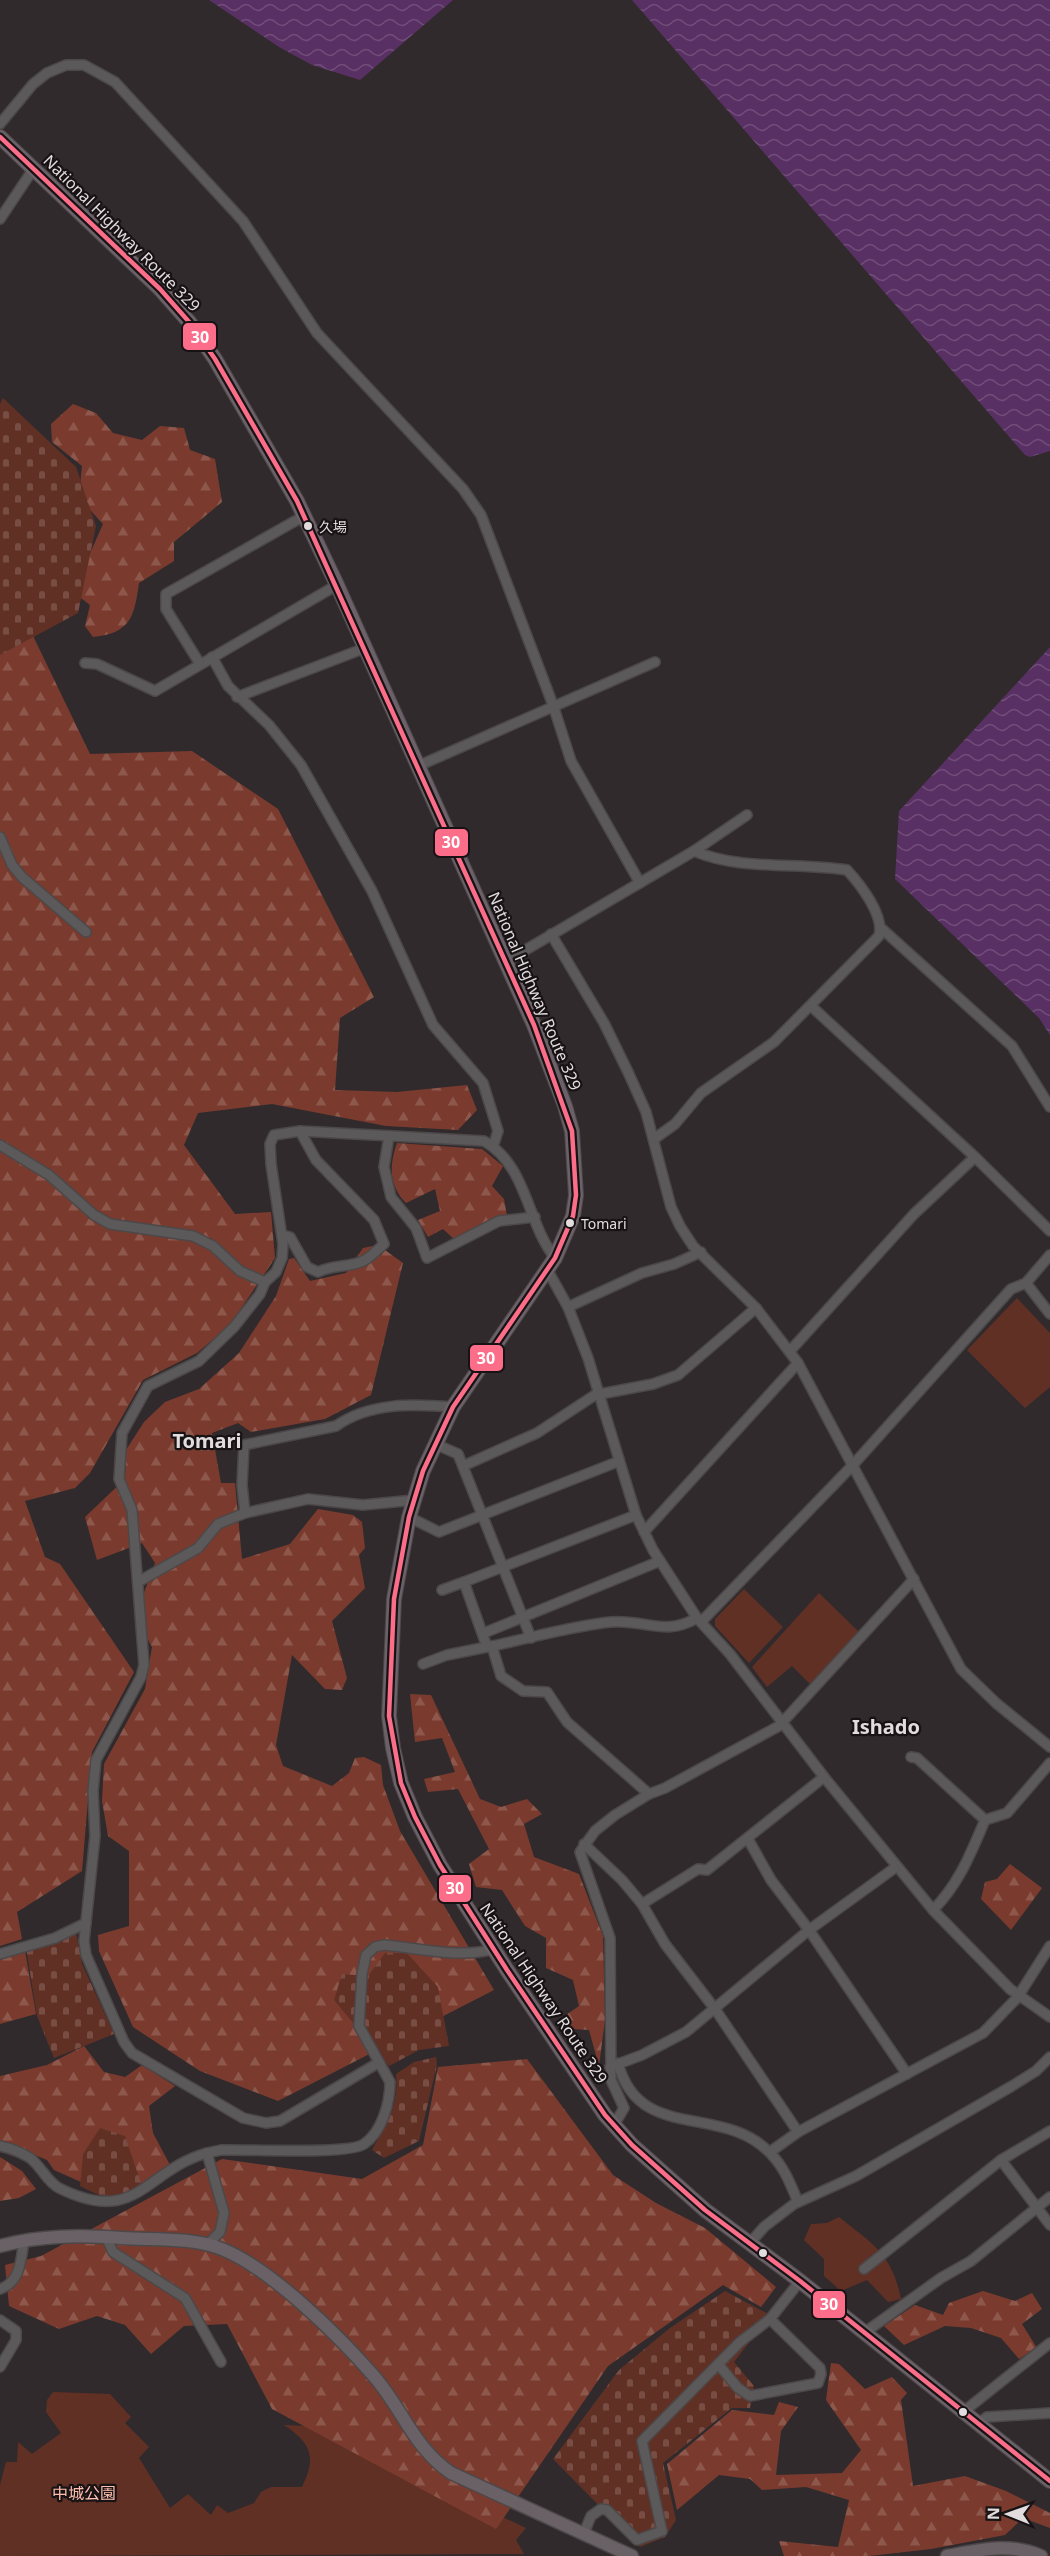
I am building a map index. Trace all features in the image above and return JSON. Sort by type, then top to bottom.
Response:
[{"type":"highway","name":"National Highway Route 329","points":[[0,138],[141,270],[190,323],[215,359],[304,516],[337,585],[505,962],[551,1069],[572,1131],[576,1195],[573,1216],[548,1270],[453,1407],[435,1444],[409,1517],[394,1599],[389,1716],[401,1783],[414,1817],[440,1865],[493,1949],[614,2125],[672,2182],[801,2281],[1050,2481]]},
{"type":"main road","points":[[0,2246],[24,2240],[73,2236],[106,2237],[207,2245],[239,2257],[338,2337],[374,2376],[419,2444],[437,2463],[451,2473],[584,2533],[614,2551],[632,2556]]},
{"type":"main road","points":[[947,2556],[1007,2546],[1025,2548],[1041,2556]]},
{"type":"street","points":[[0,124],[33,84],[47,73],[66,65],[84,65],[115,82],[243,221],[317,333],[463,489],[481,515],[553,705],[571,761],[640,884]]},
{"type":"street","points":[[0,219],[34,168]]},
{"type":"street","points":[[200,664],[166,609],[166,594],[304,516]]},
{"type":"street","points":[[85,663],[97,664],[155,691],[337,585]]},
{"type":"street","points":[[237,697],[365,648]]},
{"type":"street","points":[[212,657],[237,697],[269,725],[301,765],[372,891],[433,1025],[483,1083],[498,1131],[493,1147]]},
{"type":"street","points":[[418,765],[655,662]]},
{"type":"street","points":[[505,962],[640,884],[739,823],[747,815]]},
{"type":"street","points":[[0,837],[12,865],[22,877],[86,932]]},
{"type":"street","points":[[694,851],[706,856],[756,863],[847,870],[877,915],[881,928],[1012,1046],[1050,1107]]},
{"type":"street","points":[[654,1139],[675,1124],[701,1093],[743,1067],[774,1042],[879,936],[881,928]]},
{"type":"street","points":[[551,934],[604,1023],[646,1112],[671,1207],[680,1226],[701,1252],[756,1308],[798,1363],[961,1669],[996,1703],[1050,1747]]},
{"type":"street","points":[[811,1006],[975,1157],[1050,1232]]},
{"type":"street","points":[[378,2063],[280,2121],[266,2123],[243,2118],[132,2053],[124,2042],[86,1955],[86,1923],[95,1836],[93,1791],[96,1760],[141,1677],[144,1665],[132,1510],[119,1479],[122,1433],[148,1386],[199,1361],[234,1327],[260,1294],[265,1282],[276,1272],[282,1258],[282,1235],[270,1144],[274,1135],[300,1131],[484,1141],[493,1147],[527,1195],[546,1247],[555,1258]]},
{"type":"street","points":[[282,1235],[290,1237],[307,1267],[318,1272],[330,1266],[343,1266],[365,1261],[384,1244],[375,1220],[316,1160],[300,1131]]},
{"type":"street","points":[[389,1136],[384,1167],[391,1197],[416,1228],[427,1258],[499,1221],[536,1217]]},
{"type":"street","points":[[0,1144],[49,1174],[94,1215],[110,1224],[193,1236],[213,1246],[240,1271],[265,1282]]},
{"type":"street","points":[[790,1351],[914,1214],[975,1157]]},
{"type":"street","points":[[568,1307],[642,1273],[674,1264],[701,1252]]},
{"type":"street","points":[[423,1664],[447,1655],[611,1622],[672,1628],[699,1619],[852,1466],[1011,1289],[1026,1283],[1050,1255]]},
{"type":"street","points":[[548,1270],[568,1307],[599,1395],[617,1462],[636,1515],[660,1561],[699,1619],[730,1654],[782,1724],[896,1867],[994,1974],[1050,2017]]},
{"type":"street","points":[[1026,1283],[1050,1314]]},
{"type":"street","points":[[463,1466],[537,1433],[599,1395],[666,1381],[678,1375],[756,1308]]},
{"type":"street","points":[[644,1532],[798,1363]]},
{"type":"street","points":[[245,1513],[242,1485],[244,1445],[336,1426],[345,1420],[378,1408],[401,1405],[453,1407]]},
{"type":"street","points":[[435,1444],[458,1454],[531,1638]]},
{"type":"street","points":[[409,1517],[439,1532],[617,1462]]},
{"type":"street","points":[[138,1582],[187,1556],[198,1548],[218,1524],[245,1513],[308,1499],[363,1505],[414,1500]]},
{"type":"street","points":[[442,1590],[636,1515]]},
{"type":"street","points":[[484,1634],[660,1561]]},
{"type":"street","points":[[614,2125],[624,2108],[610,2080],[614,2065],[610,1938],[580,1858],[584,1844],[595,1831],[649,1794],[665,1788],[782,1724],[914,1579]]},
{"type":"street","points":[[464,1582],[501,1676],[523,1690],[547,1692],[567,1722],[649,1794]]},
{"type":"street","points":[[911,1757],[917,1758],[985,1820]]},
{"type":"street","points":[[933,1910],[951,1892],[962,1874],[985,1820],[1006,1813],[1050,1763]]},
{"type":"street","points":[[642,1904],[698,1869],[707,1870],[824,1777]]},
{"type":"street","points":[[748,1839],[771,1880],[809,1930],[907,2074]]},
{"type":"street","points":[[584,1844],[622,1880],[642,1904],[665,1944],[715,2009],[798,2132]]},
{"type":"street","points":[[614,2065],[642,2055],[686,2032],[809,1930],[896,1867]]},
{"type":"street","points":[[0,1954],[55,1938],[86,1923]]},
{"type":"street","points":[[0,2146],[30,2158],[56,2187],[85,2199],[114,2202],[140,2193],[195,2157],[220,2150],[338,2151],[362,2146],[378,2132],[390,2093],[390,2082],[359,2026],[362,1974],[366,1955],[375,1947],[384,1945],[462,1953],[481,1953],[493,1949]]},
{"type":"street","points":[[770,2152],[798,2132],[982,2033],[1019,1995],[1050,1946]]},
{"type":"street","points":[[750,2243],[764,2227],[798,2202],[867,2170],[1012,2086],[1035,2071],[1050,2057]]},
{"type":"street","points":[[614,2065],[637,2102],[649,2109],[665,2115],[715,2123],[770,2152],[783,2170],[798,2202]]},
{"type":"street","points":[[864,2269],[1001,2160],[1050,2131]]},
{"type":"street","points":[[207,2153],[224,2212],[220,2232],[207,2245]]},
{"type":"street","points":[[1001,2160],[1050,2225]]},
{"type":"street","points":[[864,2333],[940,2278],[971,2261],[1050,2197]]},
{"type":"street","points":[[106,2237],[113,2252],[185,2298],[221,2362]]},
{"type":"street","points":[[0,2289],[13,2280],[19,2272],[24,2240]]},
{"type":"street","points":[[584,2533],[591,2516],[601,2509],[607,2510],[637,2540],[662,2531],[642,2441],[718,2364],[770,2319],[801,2281]]},
{"type":"street","points":[[718,2364],[738,2388],[750,2396],[818,2383],[820,2368],[770,2319]]},
{"type":"street","points":[[0,2320],[16,2331],[16,2340],[0,2367]]},
{"type":"street","points":[[963,2412],[1050,2343]]},
{"type":"street","points":[[978,2424],[987,2417],[1050,2413]]},
{"type":"green space","points":[[3,398],[76,467],[96,526],[78,613],[0,655],[0,404]]},
{"type":"green space","points":[[73,404],[96,413],[113,433],[142,440],[160,426],[184,428],[190,450],[215,459],[222,502],[174,542],[174,561],[139,583],[132,614],[123,627],[116,632],[93,637],[85,626],[90,605],[73,592],[103,524],[83,499],[80,486],[82,466],[52,442],[51,424]]},
{"type":"green space","points":[[6,530],[34,638],[90,754],[192,751],[278,809],[374,997],[340,1018],[335,1090],[397,1092],[467,1085],[477,1110],[458,1130],[386,1126],[272,1104],[198,1113],[184,1145],[235,1214],[271,1212],[275,1258],[230,1325],[197,1353],[143,1380],[90,1473],[75,1488],[25,1501],[45,1557],[60,1564],[134,1672],[92,1752],[82,1871],[17,1912],[22,1939],[0,1946],[0,534]]},
{"type":"green space","points":[[397,1143],[482,1149],[503,1166],[492,1186],[504,1199],[507,1216],[491,1219],[454,1239],[443,1229],[428,1237],[418,1220],[440,1211],[435,1189],[406,1203],[400,1196],[392,1175]]},
{"type":"green space","points":[[378,1245],[403,1263],[371,1395],[325,1419],[251,1432],[238,1423],[212,1433],[221,1483],[235,1483],[242,1559],[290,1544],[318,1509],[353,1515],[362,1522],[365,1548],[359,1555],[365,1588],[332,1621],[347,1678],[342,1690],[325,1689],[292,1655],[276,1745],[283,1766],[332,1786],[349,1773],[355,1758],[364,1757],[381,1765],[383,1785],[400,1831],[494,1990],[278,2101],[200,2071],[133,2027],[99,1951],[98,1935],[129,1926],[129,1851],[108,1836],[102,1801],[104,1764],[145,1689],[152,1647],[135,1617],[155,1563],[142,1543],[97,1560],[85,1517],[125,1479],[126,1450],[144,1422],[165,1402],[199,1389],[239,1353],[276,1296],[289,1259],[294,1258],[310,1281],[346,1273],[363,1248]]},
{"type":"green space","points":[[1017,1298],[1050,1333],[1050,1387],[1025,1408],[967,1350]]},
{"type":"green space","points":[[744,1589],[783,1627],[749,1663],[715,1626],[715,1619]]},
{"type":"green space","points":[[819,1593],[860,1633],[811,1685],[792,1666],[767,1687],[752,1667]]},
{"type":"green space","points":[[410,1694],[431,1695],[480,1799],[501,1807],[527,1799],[542,1814],[524,1824],[534,1857],[579,1874],[603,1936],[605,2019],[599,2066],[589,2030],[572,2029],[563,2017],[579,2006],[573,1980],[546,1968],[546,1938],[525,1926],[502,1890],[476,1887],[469,1864],[489,1849],[458,1789],[428,1792],[424,1779],[455,1772],[442,1738],[415,1742]]},
{"type":"green space","points":[[1010,1864],[1042,1888],[1011,1930],[981,1899],[985,1882],[997,1879]]},
{"type":"green space","points":[[76,1932],[82,1964],[114,2034],[54,2058],[37,2016],[26,1948]]},
{"type":"green space","points":[[25,1951],[36,2014],[0,2024],[0,1959]]},
{"type":"green space","points":[[385,1953],[407,1953],[438,1987],[449,2046],[419,2050],[389,2066],[334,2000],[342,1974],[368,1976]]},
{"type":"green space","points":[[84,2046],[104,2072],[125,2077],[142,2065],[175,2086],[149,2106],[153,2133],[170,2165],[142,2184],[81,2182],[54,2170],[47,2160],[0,2141],[0,2076],[47,2065]]},
{"type":"green space","points":[[436,2057],[437,2065],[419,2141],[384,2158],[372,2150],[394,2105],[396,2074],[414,2062]]},
{"type":"green space","points":[[527,2059],[613,2175],[656,2203],[705,2228],[776,2287],[761,2307],[723,2285],[608,2366],[496,2529],[272,2409],[227,2324],[184,2326],[151,2354],[125,2325],[97,2316],[59,2329],[9,2306],[5,2265],[41,2256],[222,2159],[362,2179],[423,2145],[438,2067]]},
{"type":"green space","points":[[100,2128],[125,2136],[142,2186],[111,2197],[80,2186],[83,2154]]},
{"type":"green space","points":[[0,2157],[22,2171],[36,2189],[19,2198],[0,2201]]},
{"type":"green space","points":[[839,2217],[871,2243],[886,2260],[901,2299],[888,2302],[867,2280],[841,2291],[824,2276],[824,2259],[804,2240],[811,2224],[827,2223]]},
{"type":"green space","points":[[725,2291],[770,2315],[734,2362],[754,2386],[750,2408],[732,2408],[663,2463],[676,2520],[665,2537],[640,2547],[553,2459],[619,2370],[670,2328]]},
{"type":"green space","points":[[983,2291],[1015,2301],[1032,2293],[1042,2309],[1022,2324],[1037,2348],[1019,2359],[1001,2338],[971,2328],[945,2326],[904,2345],[884,2326],[915,2305],[943,2315],[949,2303]]},
{"type":"green space","points":[[831,2363],[839,2364],[865,2389],[892,2377],[907,2393],[901,2400],[913,2486],[965,2476],[1006,2491],[1050,2513],[1050,2528],[1023,2518],[1005,2535],[931,2549],[869,2556],[784,2556],[779,2541],[838,2547],[849,2500],[806,2487],[762,2490],[750,2479],[719,2475],[677,2510],[667,2464],[732,2410],[774,2415],[779,2402],[798,2407],[781,2431],[776,2475],[842,2473],[861,2450],[826,2400]]},
{"type":"green space","name":"中城公園","points":[[53,2392],[110,2394],[131,2417],[125,2423],[149,2447],[139,2458],[170,2508],[188,2494],[211,2515],[217,2505],[228,2513],[254,2503],[261,2492],[271,2487],[302,2487],[309,2467],[309,2452],[300,2438],[284,2425],[308,2426],[526,2528],[516,2540],[524,2554],[0,2556],[0,2485],[6,2462],[17,2462],[18,2442],[32,2454],[61,2433],[46,2412],[47,2400]]},
{"type":"water","points":[[209,0],[453,0],[360,80],[312,65],[279,47]]},
{"type":"water","points":[[632,0],[1050,0],[1050,451],[1030,457],[1025,455]]},
{"type":"water","points":[[1050,647],[1050,1035],[1039,1018],[895,879],[899,811]]},
{"type":"transit line","name":"30","points":[[0,137],[160,289],[190,323],[215,359],[297,501],[534,1025],[572,1131],[576,1195],[573,1216],[555,1258],[453,1407],[423,1471],[409,1517],[394,1599],[389,1716],[401,1783],[415,1817],[440,1865],[507,1970],[605,2115],[632,2145],[705,2210],[800,2281],[1050,2481]]},
{"type":"place","name":"久場","points":[[308,526]]},
{"type":"place","name":"Tomari","points":[[570,1223]]},
{"type":"district","name":"Tomari","points":[[207,1440]]},
{"type":"district","name":"Ishado","points":[[886,1726]]}]
